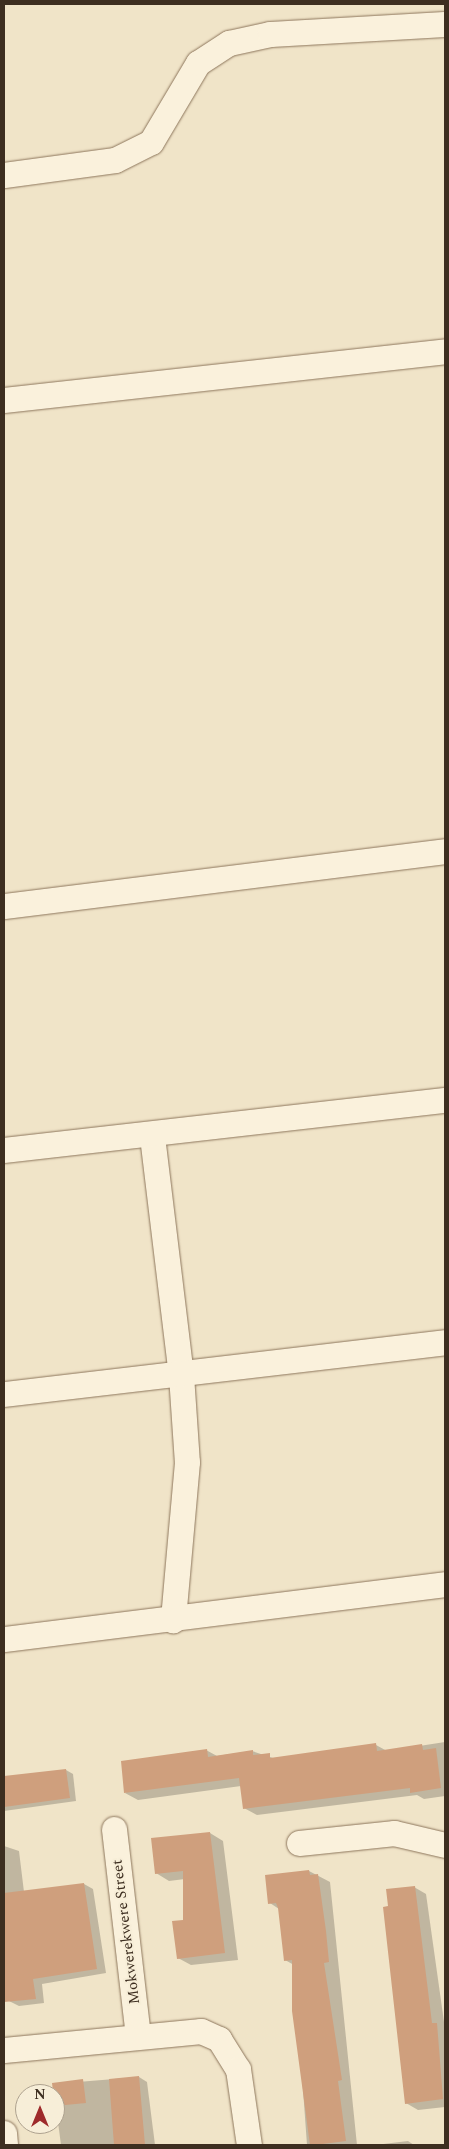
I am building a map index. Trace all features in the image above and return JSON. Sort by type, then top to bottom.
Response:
[{"type":"street","points":[[4,175],[116,160],[151,142],[198,63],[229,43],[270,34],[445,24]]},
{"type":"street","points":[[4,400],[445,351]]},
{"type":"street","points":[[4,906],[445,851]]},
{"type":"street","points":[[4,1150],[152,1136],[445,1100]]},
{"type":"street","points":[[152,1136],[181,1375],[187,1462],[173,1620]]},
{"type":"street","points":[[4,1394],[181,1375],[445,1342]]},
{"type":"street","points":[[4,1639],[173,1620],[445,1584]]},
{"type":"street","name":"Mokwerekwere Street","points":[[114,1829],[138,2035]]},
{"type":"street","points":[[298,1844],[394,1834],[445,1845]]},
{"type":"street","points":[[4,2050],[138,2035],[201,2031],[219,2039],[238,2069],[249,2145]]},
{"type":"street","points":[[4,2133],[5,2145]]},
{"type":"building","points":[[376,1743],[377,1751],[422,1744],[423,1750],[436,1748],[441,1788],[410,1793],[410,1788],[243,1809],[239,1778],[124,1793],[121,1761],[207,1749],[208,1757],[253,1750],[253,1755],[270,1753],[270,1758]]},
{"type":"building","points":[[66,1769],[70,1798],[4,1807],[4,1776]]},
{"type":"building","points":[[210,1832],[225,1953],[177,1959],[172,1921],[183,1920],[183,1871],[155,1874],[151,1838]]},
{"type":"building","points":[[309,1870],[310,1875],[318,1874],[326,1931],[329,1962],[324,1963],[342,2080],[338,2081],[346,2141],[315,2145],[310,2145],[292,2011],[292,1960],[284,1961],[278,1908],[276,1903],[268,1904],[265,1875]]},
{"type":"building","points":[[84,1883],[97,1969],[33,1979],[36,1999],[4,2002],[4,1893]]},
{"type":"building","points":[[415,1886],[432,2023],[437,2023],[443,2099],[405,2104],[383,1907],[388,1906],[386,1889]]},
{"type":"building","points":[[139,2076],[145,2145],[114,2145],[109,2079]]},
{"type":"building","points":[[83,2079],[86,2103],[65,2105],[65,2084],[52,2083]]}]
